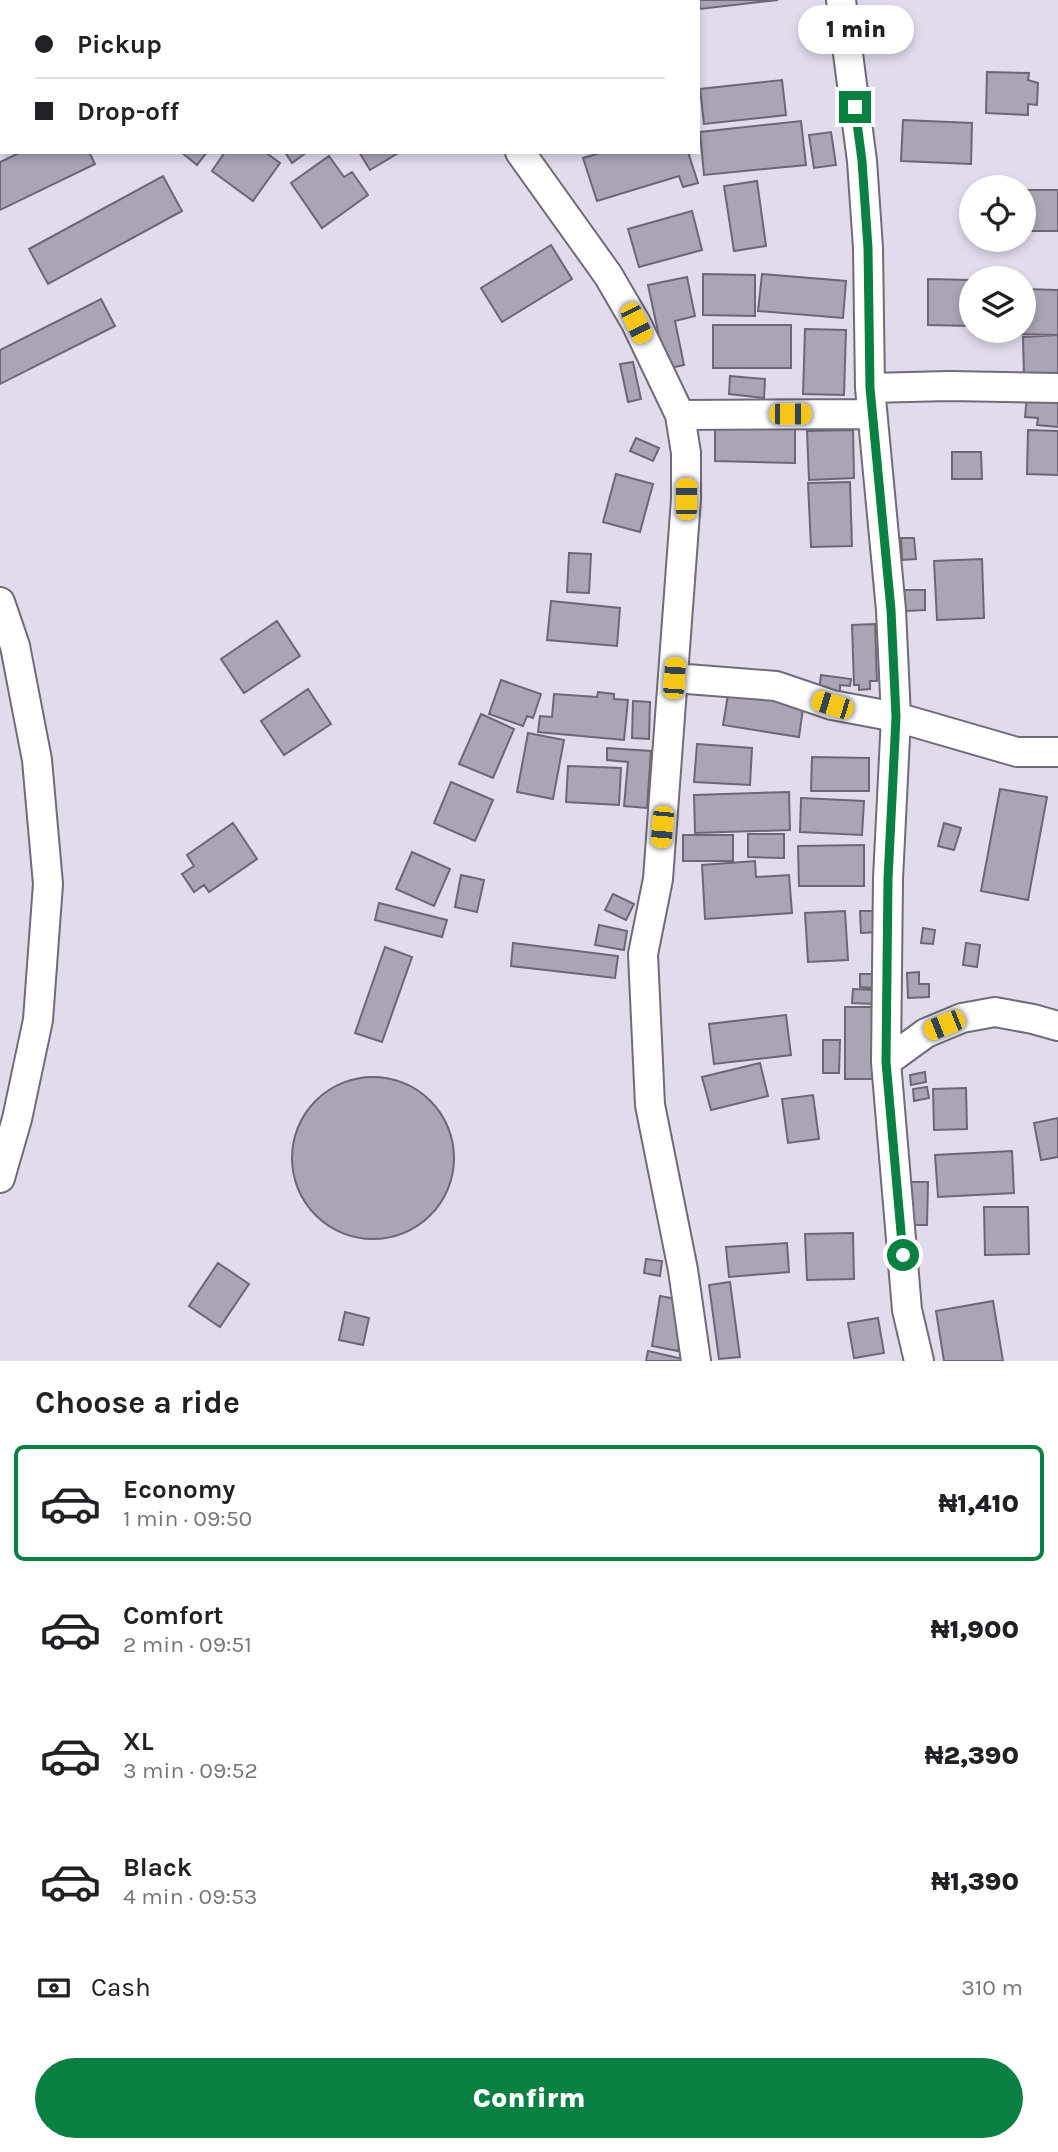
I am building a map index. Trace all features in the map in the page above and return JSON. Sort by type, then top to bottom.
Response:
[{"type":"street","points":[[841,0],[862,161],[868,248],[871,401],[891,610],[896,717],[888,879],[886,1062],[907,1310],[919,1361]]},
{"type":"street","points":[[521,154],[608,275],[636,323],[680,415],[686,453],[686,499],[658,879],[643,954],[650,1105],[683,1270],[696,1361]]},
{"type":"street","points":[[680,415],[871,401],[949,386],[1058,388]]},
{"type":"street","points":[[0,602],[15,646],[37,760],[48,884],[38,1020],[17,1119],[0,1178]]},
{"type":"street","points":[[674,678],[776,685],[832,705],[896,717],[1017,752],[1058,752]]},
{"type":"street","points":[[886,1062],[926,1032],[962,1018],[995,1012],[1058,1026]]},
{"type":"building","points":[[700,0],[778,0],[700,9]]},
{"type":"building","points":[[987,72],[1029,73],[1028,80],[1038,83],[1037,105],[1028,104],[1028,115],[986,113]]},
{"type":"building","points":[[782,80],[786,115],[704,124],[700,89]]},
{"type":"building","points":[[903,120],[972,123],[971,164],[901,161]]},
{"type":"building","points":[[801,121],[806,165],[704,175],[700,132]]},
{"type":"building","points":[[831,132],[836,165],[814,168],[809,135]]},
{"type":"building","points":[[17,154],[90,154],[95,164],[0,210],[0,162]]},
{"type":"building","points":[[183,154],[205,154],[197,165]]},
{"type":"building","points":[[224,154],[268,154],[280,163],[253,201],[212,171]]},
{"type":"building","points":[[286,154],[304,154],[292,163]]},
{"type":"building","points":[[360,154],[397,154],[370,170]]},
{"type":"building","points":[[596,154],[689,154],[698,183],[683,187],[679,176],[597,201],[583,158]]},
{"type":"building","points":[[329,156],[344,177],[352,172],[368,195],[322,228],[291,183]]},
{"type":"building","points":[[163,176],[182,211],[48,284],[29,249]]},
{"type":"building","points":[[757,181],[766,246],[734,251],[724,186]]},
{"type":"building","points":[[1036,190],[1058,190],[1058,231],[1036,231]]},
{"type":"building","points":[[692,211],[702,250],[639,267],[628,229]]},
{"type":"building","points":[[551,245],[572,279],[502,322],[481,288]]},
{"type":"building","points":[[703,274],[755,275],[755,316],[703,315]]},
{"type":"building","points":[[762,274],[846,281],[843,318],[758,311]]},
{"type":"building","points":[[687,277],[695,316],[675,321],[684,365],[666,369],[648,285]]},
{"type":"building","points":[[928,279],[959,280],[959,326],[928,325]]},
{"type":"building","points":[[1036,289],[1058,290],[1058,335],[1036,335]]},
{"type":"building","points":[[101,299],[115,326],[0,384],[0,350]]},
{"type":"building","points":[[713,325],[791,325],[791,368],[713,368]]},
{"type":"building","points":[[805,329],[846,330],[844,395],[803,394]]},
{"type":"building","points":[[1058,335],[1058,375],[1024,376],[1023,343],[1036,343],[1036,336]]},
{"type":"building","points":[[633,362],[641,399],[628,402],[620,364]]},
{"type":"building","points":[[730,376],[765,379],[764,398],[729,394]]},
{"type":"building","points":[[1027,396],[1058,396],[1058,427],[1037,425],[1038,418],[1025,417]]},
{"type":"building","points":[[715,423],[795,425],[795,463],[715,461]]},
{"type":"building","points":[[853,430],[854,478],[809,480],[807,431]]},
{"type":"building","points":[[1028,430],[1058,431],[1058,475],[1027,474]]},
{"type":"building","points":[[636,438],[659,448],[653,461],[630,451]]},
{"type":"building","points":[[952,452],[981,452],[982,479],[952,479]]},
{"type":"building","points":[[616,474],[653,484],[640,532],[603,522]]},
{"type":"building","points":[[850,482],[852,546],[811,547],[808,483]]},
{"type":"building","points":[[901,538],[914,538],[916,559],[902,560]]},
{"type":"building","points":[[569,553],[591,554],[589,593],[567,592]]},
{"type":"building","points":[[982,559],[984,618],[937,620],[934,561]]},
{"type":"building","points":[[904,590],[925,590],[925,610],[905,611]]},
{"type":"building","points":[[551,601],[620,608],[617,646],[547,640]]},
{"type":"building","points":[[277,621],[300,656],[244,693],[221,659]]},
{"type":"building","points":[[875,624],[877,681],[870,681],[870,689],[859,690],[859,685],[854,685],[852,625]]},
{"type":"building","points":[[821,675],[851,679],[850,686],[840,685],[840,694],[819,692]]},
{"type":"building","points":[[501,680],[541,694],[533,718],[527,716],[523,726],[489,714]]},
{"type":"building","points":[[308,689],[331,724],[284,755],[261,721]]},
{"type":"building","points":[[729,689],[804,701],[799,737],[723,725]]},
{"type":"building","points":[[598,692],[614,694],[614,699],[628,700],[624,740],[538,732],[540,716],[552,717],[554,694],[597,697]]},
{"type":"building","points":[[633,701],[650,702],[649,739],[632,738]]},
{"type":"building","points":[[481,714],[514,729],[493,778],[459,764]]},
{"type":"building","points":[[528,733],[564,740],[553,799],[517,792]]},
{"type":"building","points":[[697,744],[752,748],[750,785],[694,782]]},
{"type":"building","points":[[607,748],[651,751],[647,808],[624,806],[628,762],[607,760]]},
{"type":"building","points":[[812,757],[869,758],[869,791],[811,791]]},
{"type":"building","points":[[568,766],[621,768],[619,805],[566,802]]},
{"type":"building","points":[[451,782],[493,800],[475,841],[434,823]]},
{"type":"building","points":[[1000,789],[1047,797],[1028,900],[981,891]]},
{"type":"building","points":[[789,792],[790,830],[695,833],[694,795]]},
{"type":"building","points":[[801,798],[864,801],[862,835],[800,832]]},
{"type":"building","points":[[233,823],[257,859],[209,892],[204,885],[194,892],[182,874],[194,866],[187,855]]},
{"type":"building","points":[[944,823],[961,828],[954,850],[938,846]]},
{"type":"building","points":[[748,834],[784,834],[784,858],[748,857]]},
{"type":"building","points":[[683,835],[733,835],[733,861],[683,861]]},
{"type":"building","points":[[864,845],[864,886],[799,886],[798,846]]},
{"type":"building","points":[[412,852],[450,869],[434,906],[396,889]]},
{"type":"building","points":[[755,861],[756,877],[789,875],[792,913],[705,919],[702,865]]},
{"type":"building","points":[[461,875],[484,880],[477,912],[455,907]]},
{"type":"building","points":[[613,894],[634,904],[626,920],[605,910]]},
{"type":"building","points":[[379,903],[447,920],[442,937],[375,920]]},
{"type":"building","points":[[845,911],[848,960],[808,962],[805,913]]},
{"type":"building","points":[[860,911],[878,911],[879,932],[861,933]]},
{"type":"building","points":[[599,925],[627,931],[624,950],[595,945]]},
{"type":"building","points":[[923,928],[935,930],[933,944],[921,943]]},
{"type":"building","points":[[513,943],[618,956],[615,978],[511,966]]},
{"type":"building","points":[[966,943],[980,945],[977,967],[963,965]]},
{"type":"building","points":[[385,947],[412,957],[382,1042],[355,1033]]},
{"type":"building","points":[[919,972],[919,984],[929,984],[929,997],[908,998],[907,973]]},
{"type":"building","points":[[860,974],[874,974],[874,988],[860,987]]},
{"type":"building","points":[[853,989],[876,990],[875,1004],[852,1003]]},
{"type":"building","points":[[845,1007],[874,1007],[874,1079],[845,1079]]},
{"type":"building","points":[[786,1015],[791,1055],[714,1064],[709,1024]]},
{"type":"building","points":[[823,1040],[840,1040],[839,1073],[823,1073]]},
{"type":"building","points":[[760,1063],[768,1096],[711,1110],[702,1077]]},
{"type":"building","points":[[925,1072],[926,1082],[911,1085],[910,1075]]},
{"type":"building","points":[[373,1077],[404,1084],[430,1101],[447,1127],[454,1158],[447,1189],[430,1215],[404,1232],[373,1239],[342,1232],[316,1215],[299,1189],[292,1158],[299,1127],[316,1101],[342,1084]]},
{"type":"building","points":[[927,1087],[929,1098],[914,1101],[913,1089]]},
{"type":"building","points":[[966,1088],[967,1129],[934,1130],[933,1089]]},
{"type":"building","points":[[813,1095],[819,1139],[788,1143],[782,1099]]},
{"type":"building","points":[[1058,1118],[1058,1157],[1041,1160],[1034,1123]]},
{"type":"building","points":[[1012,1151],[1014,1193],[938,1197],[935,1155]]},
{"type":"building","points":[[910,1182],[928,1182],[927,1225],[909,1225]]},
{"type":"building","points":[[984,1207],[1028,1207],[1029,1254],[985,1255]]},
{"type":"building","points":[[853,1233],[854,1279],[807,1280],[805,1234]]},
{"type":"building","points":[[787,1243],[789,1272],[729,1277],[726,1247]]},
{"type":"building","points":[[646,1259],[662,1261],[660,1276],[644,1273]]},
{"type":"building","points":[[218,1263],[249,1284],[220,1327],[189,1306]]},
{"type":"building","points":[[730,1282],[740,1357],[719,1359],[709,1285]]},
{"type":"building","points":[[660,1296],[687,1301],[678,1351],[652,1346]]},
{"type":"building","points":[[993,1301],[1003,1361],[944,1361],[936,1311]]},
{"type":"building","points":[[345,1312],[369,1318],[363,1345],[339,1340]]},
{"type":"building","points":[[878,1318],[884,1353],[854,1358],[848,1323]]},
{"type":"building","points":[[648,1351],[683,1359],[683,1361],[646,1361]]},
{"type":"route","points":[[855,107],[868,248],[870,388],[891,610],[896,717],[888,879],[886,1062],[903,1255]]}]
